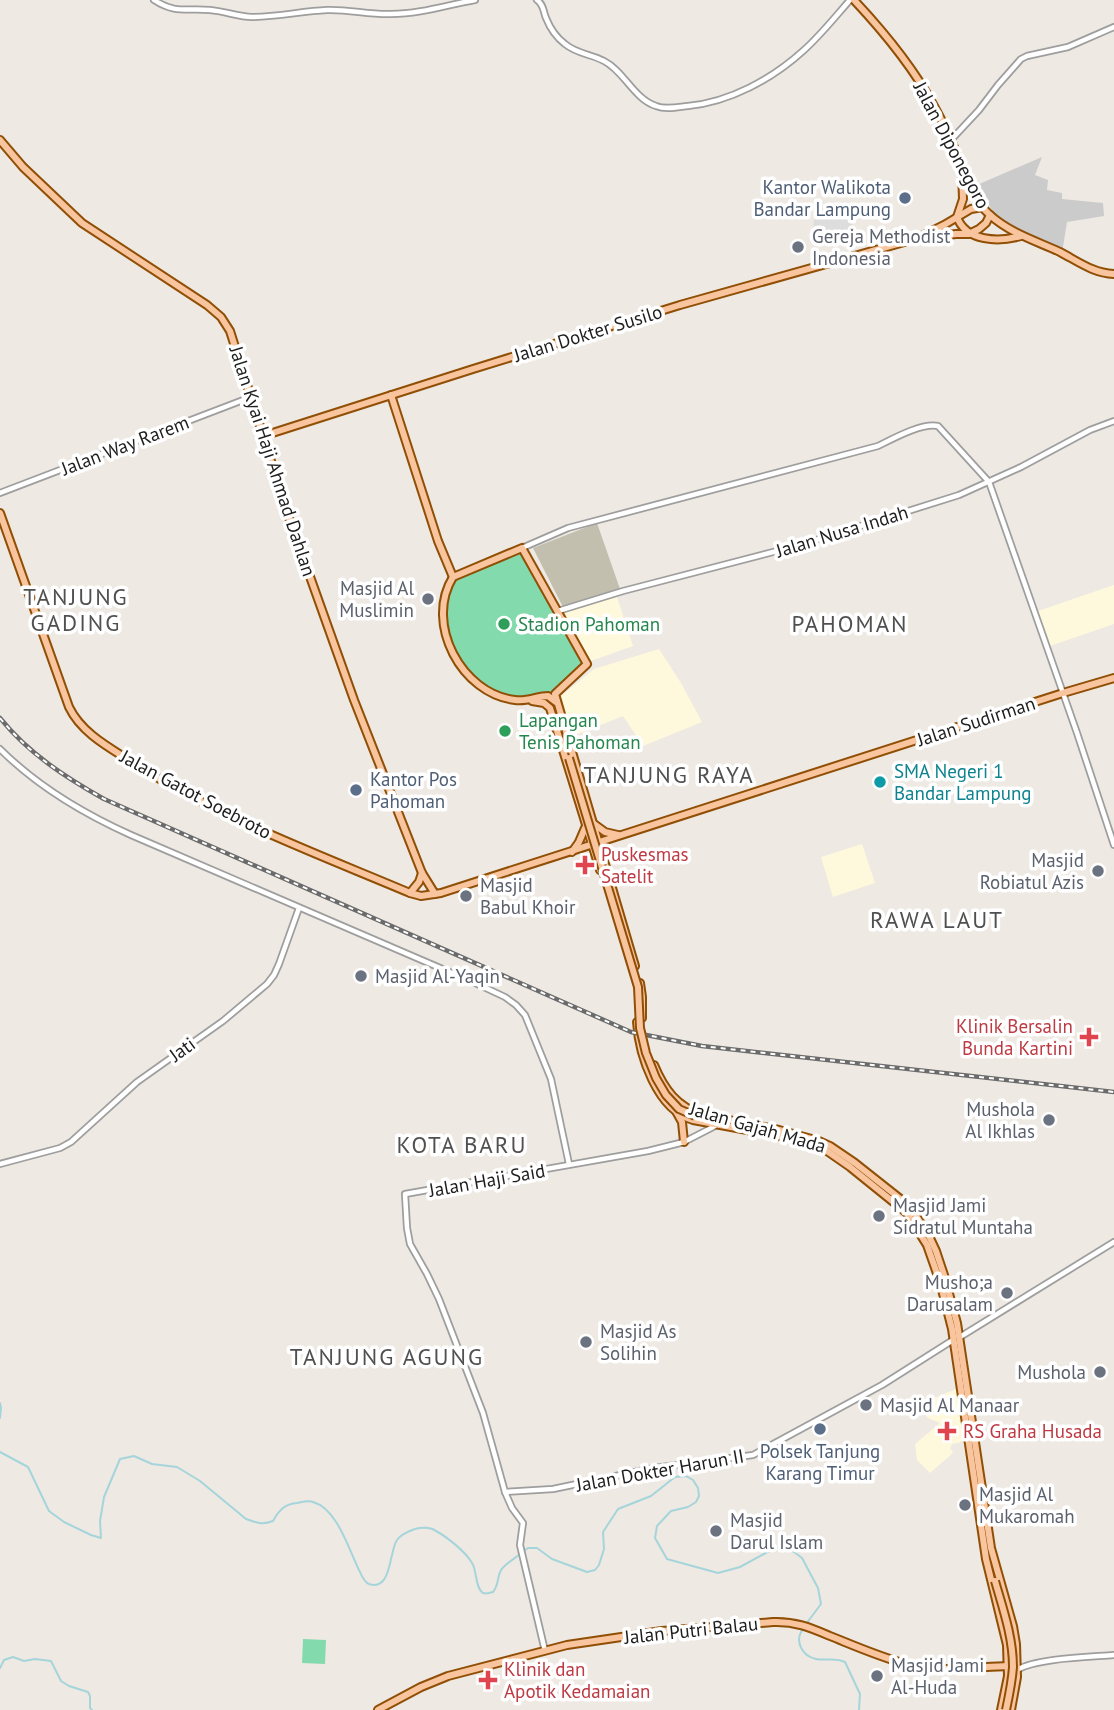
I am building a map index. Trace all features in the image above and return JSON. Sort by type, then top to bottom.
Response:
[{"type":"main road","name":"Jalan Diponegoro","points":[[852,0],[878,26],[924,89],[951,140],[962,169],[990,215],[1021,236],[1100,273],[1114,274]]},
{"type":"main road","name":"Jalan Kyai Haji Ahmad Dahlan","points":[[0,140],[23,167],[82,223],[207,305],[221,317],[230,331],[288,515],[350,688],[422,873],[435,894]]},
{"type":"main road","points":[[962,169],[963,199],[957,217],[962,228],[969,234],[986,223],[990,215]]},
{"type":"main road","name":"Jalan Dokter Susilo","points":[[263,436],[661,311],[915,239],[971,209],[983,207]]},
{"type":"main road","name":"Jalan Dokter Susilo","points":[[915,239],[969,234],[1007,240],[1021,236]]},
{"type":"main road","points":[[391,395],[438,541],[453,577]]},
{"type":"main road","name":"Jalan Gatot Soebroto","points":[[0,513],[69,707],[80,725],[107,747],[180,789],[253,826],[410,893]]},
{"type":"main road","points":[[522,548],[587,664],[555,694],[592,821],[595,844],[585,826],[550,708],[544,703],[515,700],[492,693],[474,681],[449,646],[444,628],[444,605],[448,584],[453,577],[522,548]]},
{"type":"main road","name":"Jalan Sudirman","points":[[410,893],[421,896],[435,894],[1114,678]]},
{"type":"main road","points":[[526,700],[548,696],[556,702]]},
{"type":"main road","points":[[569,757],[570,746]]},
{"type":"main road","points":[[562,748],[569,757],[638,987],[640,1028],[646,1053],[659,1085],[670,1100],[679,1109],[698,1118]]},
{"type":"main road","points":[[592,821],[608,834],[624,835]]},
{"type":"main road","points":[[571,852],[580,840],[585,826]]},
{"type":"main road","name":"Jalan Gajah Mada","points":[[595,844],[640,985],[646,1045],[662,1083],[678,1103],[698,1118],[795,1139],[835,1156],[907,1213],[940,1271]]},
{"type":"main road","name":"Jalan Gajah Mada","points":[[595,844],[636,988],[638,1033],[642,1052],[662,1096],[675,1111],[688,1119],[779,1129],[830,1146],[885,1187],[914,1213],[932,1242],[954,1310],[956,1339],[992,1569],[1006,1638],[1006,1710]]},
{"type":"main road","points":[[410,893],[422,873]]},
{"type":"main road","points":[[678,1103],[675,1111],[683,1126],[684,1142]]},
{"type":"main road","points":[[992,1569],[1012,1650],[1012,1679],[1006,1710]]},
{"type":"main road","name":"Jalan Gajah Mada","points":[[992,1569],[1015,1636],[1017,1652],[1013,1701],[1006,1710]]},
{"type":"main road","name":"Jalan Putri Balau","points":[[378,1710],[448,1676],[581,1642],[662,1631],[773,1622],[809,1626],[875,1654],[915,1667],[939,1669],[1008,1666]]},
{"type":"main road","points":[[1006,1638],[1011,1642],[1015,1636]]},
{"type":"main road","points":[[1008,1651],[1012,1646],[1017,1652]]},
{"type":"main road","points":[[1004,1700],[1007,1705],[1013,1701]]},
{"type":"street","points":[[154,0],[173,9],[223,11],[248,17],[326,10],[400,14],[475,0]]},
{"type":"street","points":[[537,0],[542,4],[550,27],[562,42],[614,67],[654,106],[674,107],[712,102],[737,94],[776,71],[802,53],[852,0]]},
{"type":"street","points":[[951,140],[1021,59],[1068,47],[1114,27]]},
{"type":"street","name":"Jalan Way Rarem","points":[[0,493],[251,397]]},
{"type":"street","name":"Jalan Nusa Indah","points":[[558,611],[605,596],[800,545],[959,495],[1090,430],[1114,421]]},
{"type":"street","points":[[522,548],[568,528],[878,446],[924,426],[938,426],[989,482],[1114,845]]},
{"type":"street","points":[[0,749],[37,782],[79,810],[488,989],[516,1005],[529,1023],[549,1073],[569,1164]]},
{"type":"street","name":"Jati","points":[[0,1164],[60,1148],[76,1139],[137,1082],[223,1021],[267,984],[279,964],[299,908]]},
{"type":"street","points":[[698,1118],[704,1128],[699,1135]]},
{"type":"street","name":"Jalan Haji Said","points":[[505,1492],[483,1413],[439,1299],[410,1244],[405,1194],[648,1152],[684,1142],[720,1124]]},
{"type":"street","name":"Jalan Dokter Harun II","points":[[505,1492],[561,1488],[654,1468],[753,1455],[881,1385],[1114,1242]]},
{"type":"street","points":[[505,1492],[523,1523],[520,1545],[545,1651]]},
{"type":"street","points":[[1017,1652],[1021,1661],[1028,1665]]},
{"type":"street","points":[[1017,1670],[1028,1665],[1114,1655]]},
{"type":"shaded area","points":[[1042,157],[1035,175],[1048,180],[1047,190],[1062,193],[1062,199],[1103,203],[1104,216],[1067,222],[1062,253],[1003,223],[977,185]]},
{"type":"shaded area","points":[[816,205],[856,210],[849,241],[830,239],[827,231],[813,228]]},
{"type":"shaded area","points":[[597,523],[620,589],[563,607],[533,548]]},
{"type":"shaded area","points":[[1114,585],[1114,624],[1050,646],[1038,611]]},
{"type":"shaded area","points":[[616,594],[633,646],[585,663],[558,611]]},
{"type":"shaded area","points":[[659,649],[702,722],[643,746],[623,716],[573,736],[561,696],[594,669]]},
{"type":"shaded area","points":[[862,844],[875,883],[833,897],[821,857]]},
{"type":"shaded area","name":"RS Graha Husada","points":[[956,1389],[965,1439],[952,1444],[950,1448],[953,1453],[930,1473],[917,1460],[915,1444],[940,1423],[928,1418],[921,1406]]},
{"type":"green space","name":"Stadion Pahoman","points":[[522,548],[587,664],[551,692],[515,700],[480,685],[456,659],[443,621],[444,605],[453,577]]},
{"type":"green space","points":[[303,1639],[326,1640],[325,1664],[302,1663]]},
{"type":"waterway","points":[[0,1403],[0,1418]]},
{"type":"waterway","points":[[0,1452],[28,1467],[49,1511],[64,1522],[101,1538],[100,1521],[104,1497],[120,1459],[134,1456],[152,1464],[177,1467],[200,1481],[246,1519],[257,1522],[273,1521],[283,1508],[293,1504],[310,1501],[322,1506],[336,1522],[362,1577],[369,1584],[382,1582],[389,1569],[397,1540],[405,1533],[418,1528],[434,1530],[461,1550],[474,1566],[480,1591],[483,1593],[493,1592],[501,1570],[520,1554]]},
{"type":"waterway","points":[[524,1551],[537,1548],[552,1559],[587,1572],[595,1570],[604,1549],[603,1532],[618,1509],[651,1496],[675,1477],[686,1476],[693,1480],[699,1496],[696,1502],[688,1507],[671,1511],[657,1526],[655,1538],[667,1559],[718,1573],[740,1567],[773,1549],[786,1546],[802,1558],[818,1588],[821,1604],[806,1624]]},
{"type":"waterway","points":[[803,1629],[799,1643],[807,1655],[816,1659],[845,1662],[860,1694],[859,1710]]},
{"type":"waterway","points":[[0,1668],[4,1660],[13,1657],[24,1661],[51,1661],[61,1681],[88,1692],[92,1710]]},
{"type":"railway","points":[[0,718],[48,763],[104,799],[631,1032],[702,1046],[1114,1092]]},
{"type":"place","name":"Kantor Walikota Bandar Lampung","points":[[905,198]]},
{"type":"place","name":"Gereja Methodist Indonesia","points":[[798,247]]},
{"type":"place","name":"Masjid Al Muslimin","points":[[428,599]]},
{"type":"place","name":"Stadion Pahoman","points":[[504,624]]},
{"type":"place","name":"Lapangan Tenis Pahoman","points":[[505,731]]},
{"type":"place","name":"SMA Negeri 1 Bandar Lampung","points":[[880,782]]},
{"type":"place","name":"Kantor Pos Pahoman","points":[[356,790]]},
{"type":"place","name":"Puskesmas Satelit","points":[[585,865]]},
{"type":"place","name":"Masjid Robiatul Azis","points":[[1098,871]]},
{"type":"place","name":"Masjid Babul Khoir","points":[[466,896]]},
{"type":"place","name":"Masjid Al-Yaqin","points":[[361,976]]},
{"type":"place","name":"Klinik Bersalin Bunda Kartini","points":[[1089,1037]]},
{"type":"place","name":"Mushola Al Ikhlas","points":[[1049,1120]]},
{"type":"place","name":"Masjid Jami Sidratul Muntaha","points":[[879,1216]]},
{"type":"place","name":"Musho;a Darusalam","points":[[1007,1293]]},
{"type":"place","name":"Masjid As Solihin","points":[[586,1342]]},
{"type":"place","name":"Mushola","points":[[1100,1372]]},
{"type":"place","name":"Masjid Al Manaar","points":[[866,1405]]},
{"type":"place","name":"Polsek Tanjung Karang Timur","points":[[820,1429]]},
{"type":"place","name":"RS Graha Husada","points":[[947,1431]]},
{"type":"place","name":"Masjid Al Mukaromah","points":[[965,1505]]},
{"type":"place","name":"Masjid Darul Islam","points":[[716,1531]]},
{"type":"place","name":"Masjid Jami Al-Huda","points":[[877,1676]]},
{"type":"place","name":"Klinik dan Apotik Kedamaian","points":[[488,1680]]},
{"type":"district","name":"TANJUNG GADING","points":[[76,609]]},
{"type":"district","name":"PAHOMAN","points":[[850,623]]},
{"type":"district","name":"TANJUNG RAYA","points":[[669,774]]},
{"type":"district","name":"RAWA LAUT","points":[[937,919]]},
{"type":"district","name":"KOTA BARU","points":[[462,1144]]},
{"type":"district","name":"TANJUNG AGUNG","points":[[387,1356]]}]
